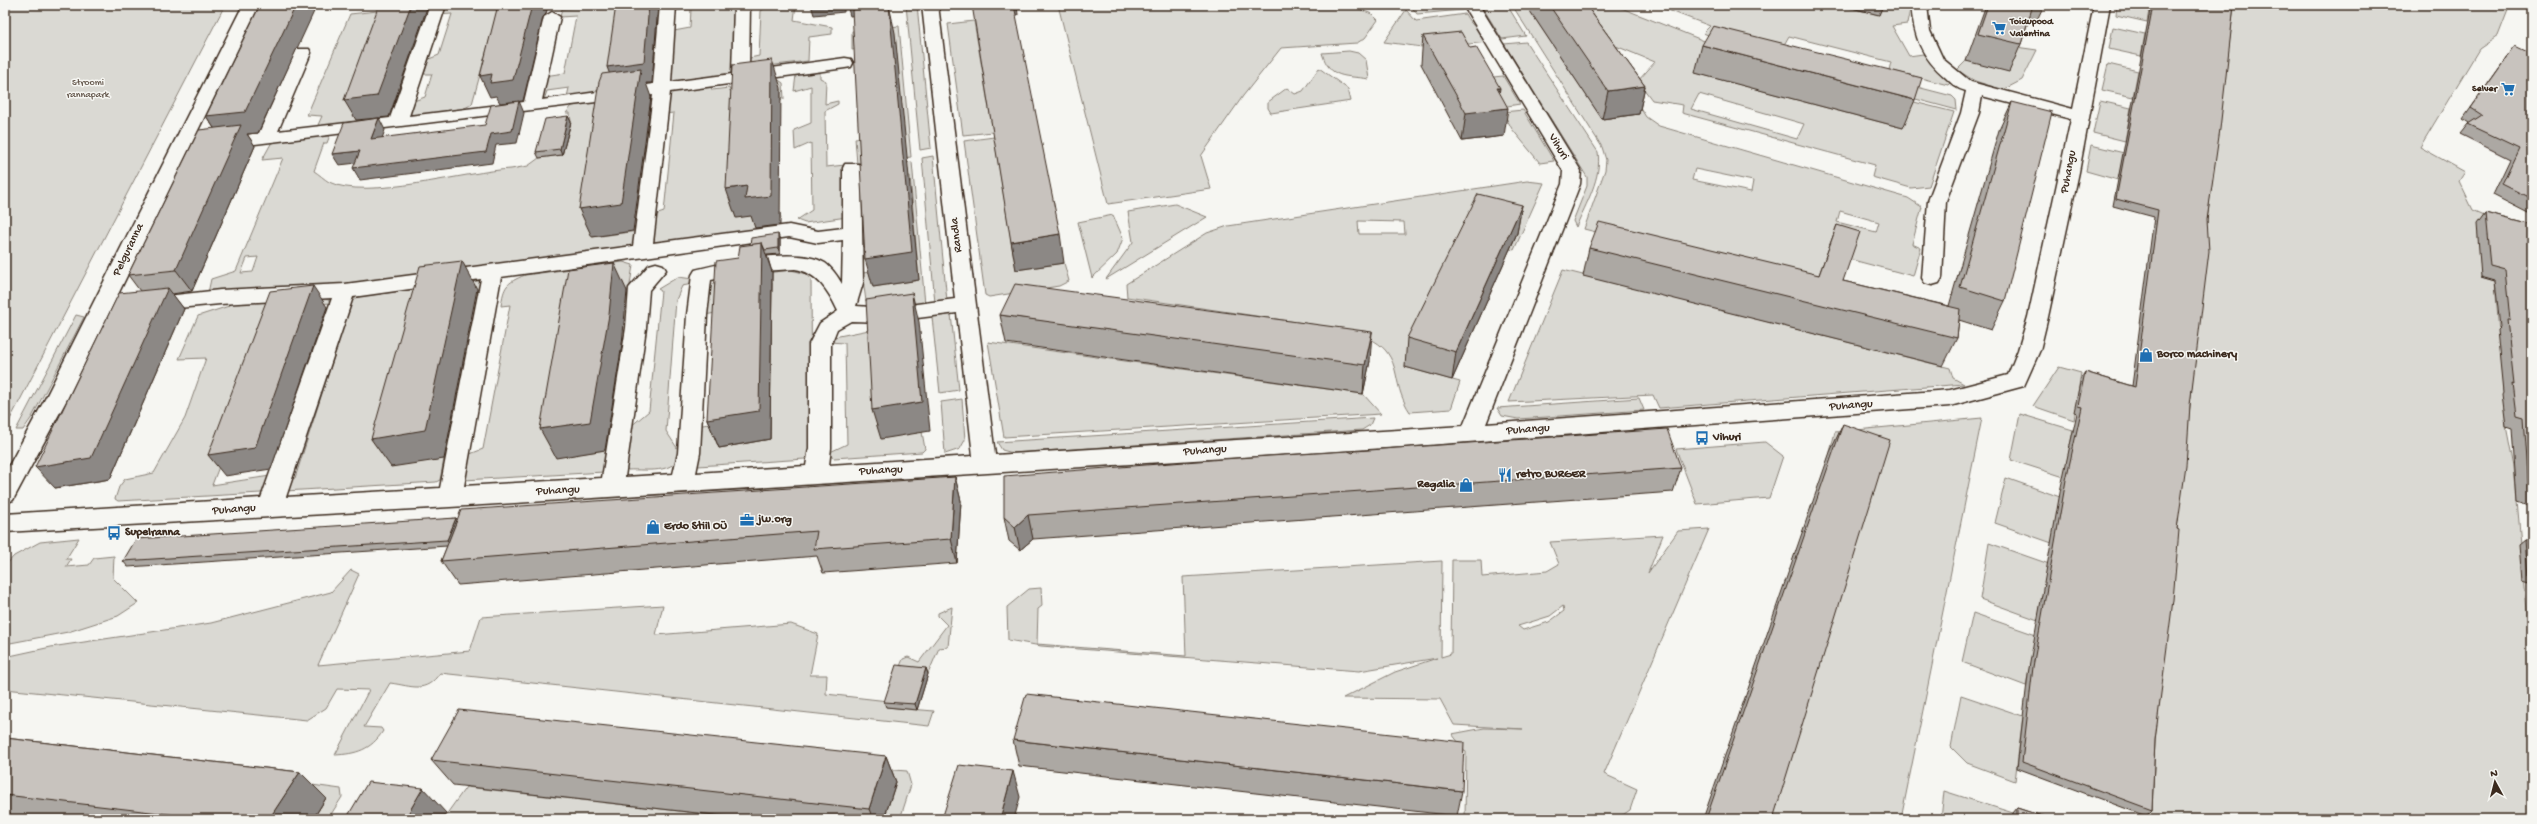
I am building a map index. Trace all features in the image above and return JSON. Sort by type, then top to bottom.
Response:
[{"type":"street","points":[[398,121],[438,5]]},
{"type":"street","points":[[642,252],[662,89],[668,5]]},
{"type":"street","points":[[741,77],[739,64],[742,5]]},
{"type":"street","name":"Randla","points":[[930,5],[985,465]]},
{"type":"street","name":"Vihuri","points":[[1471,5],[1572,171],[1571,184],[1471,434]]},
{"type":"street","points":[[1919,5],[1922,31],[1936,61],[1965,86],[2079,116]]},
{"type":"street","name":"Puhangu","points":[[5,523],[450,498],[1471,434],[1950,398],[2016,381],[2029,350],[2038,317],[2070,172],[2079,116],[2102,5]]},
{"type":"street","points":[[250,8],[270,8]]},
{"type":"street","name":"Pelguranna","points":[[5,494],[55,401],[250,8]]},
{"type":"street","points":[[532,106],[552,16]]},
{"type":"street","points":[[266,138],[303,52]]},
{"type":"street","points":[[200,146],[532,106],[845,63]]},
{"type":"street","points":[[1932,278],[1937,201],[1970,113],[1975,89]]},
{"type":"street","points":[[848,310],[853,283],[852,168]]},
{"type":"street","points":[[122,307],[220,297],[345,291],[790,232],[818,238],[853,233]]},
{"type":"street","points":[[682,483],[689,453],[697,307],[702,275],[771,264],[801,263],[818,268],[848,310]]},
{"type":"street","points":[[612,488],[636,328],[638,288],[656,270]]},
{"type":"street","points":[[450,498],[492,272]]},
{"type":"street","points":[[268,508],[275,495],[345,291]]},
{"type":"street","points":[[816,474],[820,448],[820,344],[824,330],[832,320],[848,310],[886,315],[965,305]]},
{"type":"green space","name":"Stroomi rannapark","points":[[5,5],[225,5],[5,429]]},
{"type":"green space","points":[[432,5],[431,9],[394,13],[358,113],[398,108],[391,117],[325,127],[318,125],[322,116],[307,115],[350,14]]},
{"type":"green space","points":[[440,5],[499,5],[472,104],[459,110],[440,114],[413,115],[407,113],[408,103],[425,97],[432,74],[424,74],[429,59],[439,55],[452,14],[437,15]]},
{"type":"green space","points":[[577,5],[627,5],[616,81],[654,77],[650,86],[567,97],[569,88],[547,91],[544,100],[539,98],[544,76],[565,73],[576,16],[560,17],[562,9],[577,7]]},
{"type":"green space","points":[[676,5],[736,5],[731,73],[726,76],[668,85],[674,31],[690,28],[691,9],[675,11]]},
{"type":"green space","points":[[769,5],[796,5],[794,20],[832,27],[832,34],[809,37],[808,61],[759,67],[746,63],[745,59],[759,56],[761,11]]},
{"type":"green space","points":[[906,5],[917,5],[931,148],[920,150]]},
{"type":"green space","points":[[1058,5],[1349,5],[1372,14],[1378,20],[1365,38],[1357,43],[1281,48],[1243,96],[1201,156],[1211,189],[1108,204]]},
{"type":"green space","points":[[1463,5],[1462,10],[1417,14],[1411,6]]},
{"type":"green space","points":[[1481,5],[1507,5],[1526,36],[1502,39]]},
{"type":"green space","points":[[1512,5],[1526,5],[1602,119],[1636,101],[1646,117],[1659,126],[1908,198],[1922,207],[1912,244],[1921,248],[1913,276],[1849,259],[1839,279],[1620,238],[1584,229],[1605,170],[1606,160],[1602,147]],"holes":[[[1695,169],[1753,181],[1751,192],[1692,180]],[[1840,211],[1879,222],[1876,232],[1837,222]]]},
{"type":"green space","points":[[1585,5],[1614,5],[1727,50],[1696,73],[1903,128],[1882,94],[1954,112],[1929,186],[1911,188],[1872,177],[1875,165],[1682,113],[1683,105],[1652,100],[1638,81],[1655,62],[1611,44]],"holes":[[[1699,94],[1804,124],[1797,139],[1691,109]]]},
{"type":"green space","points":[[1655,5],[1840,5],[1879,15],[1883,5],[1911,5],[1907,24],[1892,26],[1909,56],[1923,54],[1950,83],[1948,85],[1889,70],[1891,62],[1789,36],[1776,59],[1703,33],[1710,26]]},
{"type":"green space","points":[[2117,5],[2150,5],[2147,22],[2116,15]]},
{"type":"green space","points":[[2235,5],[2510,5],[2498,36],[2479,49],[2420,147],[2465,172],[2459,181],[2473,210],[2532,236],[2481,277],[2495,281],[2506,426],[2514,467],[2532,665],[2532,819],[2146,819],[2149,760],[2202,230],[2230,19]]},
{"type":"green space","points":[[1406,10],[1416,21],[1465,14],[1470,22],[1488,42],[1430,48],[1384,42]]},
{"type":"green space","points":[[974,21],[993,132],[963,135],[948,24]]},
{"type":"green space","points":[[899,26],[911,157],[857,164],[855,138],[865,137],[859,49],[852,50],[852,31]]},
{"type":"green space","points":[[2113,27],[2145,34],[2141,56],[2109,49]]},
{"type":"green space","points":[[1526,42],[1598,152],[1598,171],[1592,190],[1576,227],[1573,221],[1587,186],[1587,177],[1504,44]]},
{"type":"green space","points":[[2016,47],[2037,50],[2022,80],[2003,90],[1975,81],[1957,70],[1966,61]]},
{"type":"green space","points":[[1349,51],[1358,53],[1366,60],[1369,79],[1340,75],[1334,72],[1325,62],[1322,53]]},
{"type":"green space","points":[[2108,64],[2138,71],[2133,97],[2102,90]]},
{"type":"green space","points":[[1319,68],[1348,89],[1351,101],[1271,113],[1268,108],[1268,102],[1287,88],[1295,94],[1303,91]]},
{"type":"green space","points":[[820,72],[820,78],[826,81],[825,104],[838,101],[838,104],[825,111],[826,167],[845,165],[847,217],[805,223],[797,220],[812,210],[811,143],[795,150],[794,130],[811,123],[811,86],[794,91],[796,75]]},
{"type":"green space","points":[[1503,76],[1520,104],[1501,107],[1484,78]]},
{"type":"green space","points":[[776,78],[783,83],[784,99],[781,100],[781,89],[736,217],[780,212],[781,219],[766,229],[654,243],[649,240],[652,216],[664,212],[674,113],[663,114],[667,94],[674,91],[711,86],[712,90],[729,88],[730,91],[760,86]]},
{"type":"green space","points":[[1882,78],[1952,96],[1956,100],[1957,110],[1878,89]]},
{"type":"green space","points":[[652,94],[651,104],[610,110],[593,237],[638,231],[635,243],[628,248],[382,282],[208,293],[211,279],[236,271],[283,158],[262,160],[273,140],[324,133],[330,135],[327,143],[324,143],[314,171],[329,182],[346,187],[392,187],[528,166],[539,158],[562,155],[571,122],[570,113],[566,113],[572,106]],"holes":[[[258,257],[253,272],[241,273],[247,258]]]},
{"type":"green space","points":[[2100,101],[2131,108],[2125,141],[2093,133]]},
{"type":"green space","points":[[1523,110],[1554,161],[1540,163],[1512,129],[1503,112]]},
{"type":"green space","points":[[994,137],[1016,270],[1064,263],[1069,281],[1059,286],[989,297],[985,295],[964,141]]},
{"type":"green space","points":[[2091,145],[2124,153],[2118,180],[2086,171]]},
{"type":"green space","points":[[933,156],[947,301],[935,303],[922,158]]},
{"type":"green space","points":[[912,162],[925,304],[888,310],[866,301],[862,273],[872,272],[873,287],[919,280],[910,176],[867,182],[867,195],[858,196],[858,169]]},
{"type":"green space","points":[[1527,181],[1544,183],[1514,250],[1510,249],[1517,233],[1405,367],[1460,382],[1451,409],[1410,412],[1401,394],[1393,363],[1388,354],[1375,342],[1358,334],[1337,328],[1127,297],[1126,284],[1207,233],[1228,226]],"holes":[[[1358,221],[1404,222],[1405,234],[1359,234]]]},
{"type":"green space","points":[[1175,204],[1207,217],[1106,279],[1133,242],[1128,212]]},
{"type":"green space","points":[[1113,215],[1123,238],[1117,254],[1092,278],[1078,222]]},
{"type":"green space","points":[[623,262],[633,265],[629,291],[582,298],[556,457],[613,449],[604,472],[464,480],[470,454],[483,449],[510,305],[501,306],[503,294],[507,286],[514,280],[525,275]]},
{"type":"green space","points":[[791,270],[807,274],[811,279],[812,449],[805,459],[698,466],[696,458],[697,426],[720,422],[770,439],[772,283],[726,311],[705,315],[707,287],[725,278]]},
{"type":"green space","points":[[1563,270],[1950,368],[1953,378],[1964,384],[1659,408],[1653,395],[1509,402]]},
{"type":"green space","points":[[678,277],[693,279],[693,284],[682,286],[676,300],[666,431],[681,454],[677,461],[666,468],[659,470],[628,470],[624,465],[630,427],[649,411],[661,291],[658,289]]},
{"type":"green space","points":[[478,281],[484,283],[484,289],[436,295],[444,459],[440,480],[436,482],[285,491],[285,481],[295,478],[351,303],[356,297]]},
{"type":"green space","points":[[321,298],[329,300],[329,303],[279,309],[212,485],[270,476],[266,489],[261,493],[118,501],[115,499],[119,487],[125,479],[154,473],[185,418],[206,358],[179,359],[198,316],[229,306],[232,303]]},
{"type":"green space","points":[[951,314],[959,390],[940,393],[932,317]]},
{"type":"green space","points":[[76,315],[84,317],[32,417],[23,430],[16,430]]},
{"type":"green space","points":[[874,329],[922,432],[925,449],[922,452],[834,458],[826,454],[847,444],[845,343],[828,342],[834,337]]},
{"type":"green space","points":[[988,342],[1363,394],[1381,414],[1004,437]]},
{"type":"green space","points":[[2059,367],[2081,373],[2074,420],[2033,406]]},
{"type":"green space","points":[[1639,398],[1644,410],[1518,419],[1502,416],[1497,408]]},
{"type":"green space","points":[[962,399],[965,440],[960,449],[945,454],[941,402]]},
{"type":"green space","points":[[2020,414],[2073,430],[2064,477],[2011,460]]},
{"type":"green space","points":[[1373,418],[1370,425],[1362,430],[1013,453],[1002,450],[997,442]]},
{"type":"green space","points":[[1982,418],[1901,819],[1767,819],[1876,468],[1830,452],[1835,432]]},
{"type":"green space","points":[[1765,442],[1783,456],[1769,498],[1697,504],[1676,449]]},
{"type":"green space","points":[[2006,478],[2060,497],[2052,543],[1995,523]]},
{"type":"green space","points":[[1709,529],[1604,774],[1637,789],[1630,810],[1617,819],[1465,819],[1466,752],[1452,734],[1484,728],[1523,729],[1454,725],[1440,699],[1343,698],[1395,672],[1437,658],[1359,671],[1041,646],[1008,640],[1007,607],[1029,589],[1041,588],[1042,606],[1038,609],[1037,644],[1186,656],[1183,577],[1442,561],[1441,657],[1451,654],[1452,560],[1481,560],[1482,577],[1547,571],[1559,564],[1550,542],[1663,535],[1648,573],[1678,531]],"holes":[[[1563,606],[1564,611],[1549,622],[1523,630],[1518,626],[1550,616]]]},
{"type":"green space","points":[[79,538],[66,559],[71,559],[66,567],[89,565],[94,558],[114,556],[113,578],[138,603],[118,616],[68,632],[5,644],[5,566],[14,556],[40,542]]},
{"type":"green space","points":[[1989,543],[2049,564],[2038,620],[1980,599]]},
{"type":"green space","points":[[351,570],[359,574],[318,665],[470,651],[481,617],[663,605],[656,635],[791,624],[818,634],[810,675],[827,675],[826,694],[888,701],[886,707],[934,711],[929,726],[440,673],[434,680],[424,686],[412,687],[390,683],[364,727],[381,728],[383,731],[373,743],[362,750],[350,754],[335,755],[369,690],[337,689],[326,708],[307,720],[5,689],[5,657],[51,647],[211,623],[331,592]]},
{"type":"green space","points":[[952,607],[948,647],[939,648],[928,674],[898,671],[903,659],[908,657],[919,662],[947,625],[938,616],[938,613]]},
{"type":"green space","points":[[1973,613],[2036,635],[2026,686],[1962,662]]},
{"type":"green space","points":[[1961,695],[2023,716],[2015,781],[1967,763],[1951,747]]},
{"type":"green space","points":[[857,767],[907,771],[911,785],[900,819],[884,819]]},
{"type":"green space","points":[[290,782],[341,789],[342,797],[328,819],[313,819],[326,798]]},
{"type":"green space","points":[[466,787],[749,819],[443,819]]},
{"type":"green space","points":[[1944,791],[2013,813],[2013,819],[1941,819]]},
{"type":"building","points":[[260,5],[296,5],[245,112],[206,116]]},
{"type":"building","points":[[379,5],[411,5],[377,96],[344,100]]},
{"type":"building","points":[[498,5],[532,5],[513,80],[490,83],[492,74],[480,76]]},
{"type":"building","points":[[616,5],[649,5],[644,62],[607,67]]},
{"type":"building","points":[[889,5],[912,252],[865,259],[852,10]]},
{"type":"building","points":[[972,5],[1014,5],[1060,234],[1011,242]]},
{"type":"building","points":[[1549,5],[1586,5],[1645,86],[1608,91]]},
{"type":"building","points":[[1988,5],[2033,5],[2021,44],[1978,34]]},
{"type":"building","points":[[2153,5],[2234,5],[2220,129],[2207,220],[2209,251],[2190,405],[2186,466],[2177,529],[2179,530],[2173,600],[2155,740],[2152,810],[2022,762],[2033,667],[2066,480],[2082,407],[2078,406],[2085,372],[2135,387],[2158,210],[2116,199]]},
{"type":"building","points":[[1713,26],[1922,78],[1915,100],[1702,45]]},
{"type":"building","points":[[1461,32],[1470,48],[1476,47],[1500,88],[1497,88],[1508,108],[1466,113],[1423,36]]},
{"type":"building","name":"Selver","points":[[2515,46],[2532,54],[2532,199],[2502,184],[2519,148],[2468,124],[2482,115],[2471,108]]},
{"type":"building","points":[[772,60],[771,196],[745,199],[747,186],[726,189],[732,65]]},
{"type":"building","points":[[641,69],[621,203],[579,209],[599,82],[602,74]]},
{"type":"building","points":[[519,101],[512,131],[491,134],[486,152],[353,168],[360,151],[332,154],[344,123],[379,118],[371,139],[485,125],[491,105]]},
{"type":"building","points":[[2012,102],[2052,112],[2005,301],[1960,287]]},
{"type":"building","points":[[568,116],[560,149],[536,152],[545,119]]},
{"type":"building","points":[[241,125],[176,270],[128,275],[199,130]]},
{"type":"building","points":[[1478,194],[1522,205],[1456,352],[1407,338]]},
{"type":"building","points":[[2485,213],[2532,225],[2532,491],[2528,490],[2523,417],[2516,415],[2512,383],[2514,384],[2507,320],[2510,320],[2505,270],[2490,266]]},
{"type":"building","points":[[1599,222],[1819,275],[1837,225],[1860,232],[1843,281],[1960,309],[1957,338],[1589,248]]},
{"type":"building","points":[[778,234],[778,248],[765,250],[762,243],[750,245],[751,238]]},
{"type":"building","points":[[762,243],[759,411],[707,419],[716,261],[738,258],[740,246]]},
{"type":"building","points":[[462,261],[425,430],[371,439],[420,266]]},
{"type":"building","points":[[614,263],[609,315],[590,422],[540,429],[568,269]]},
{"type":"building","points":[[1015,284],[1372,332],[1365,365],[1000,315]]},
{"type":"building","points":[[313,286],[255,448],[208,455],[270,291]]},
{"type":"building","points":[[168,288],[91,458],[35,467],[119,293]]},
{"type":"building","points":[[912,293],[922,402],[872,410],[866,300]]},
{"type":"building","points":[[1843,424],[1890,440],[1773,819],[1706,819]]},
{"type":"building","points":[[1667,429],[1681,468],[1028,515],[1015,527],[1004,517],[1004,476],[1223,459],[1348,451],[1353,453],[1355,451]]},
{"type":"building","points":[[955,477],[951,539],[814,549],[817,531],[441,561],[461,510]]},
{"type":"building","points":[[456,518],[447,540],[123,561],[136,539]]},
{"type":"building","points":[[2525,539],[2532,541],[2532,577],[2528,576]]},
{"type":"building","points":[[896,665],[926,668],[915,704],[884,702]]},
{"type":"building","points":[[1026,694],[1464,742],[1462,791],[1013,740]]},
{"type":"building","points":[[459,710],[886,756],[869,809],[431,760]]},
{"type":"building","points":[[5,738],[300,772],[269,819],[211,819],[5,795]]},
{"type":"building","points":[[959,765],[1013,771],[1000,819],[942,819]]},
{"type":"building","points":[[368,782],[423,788],[405,819],[346,819]]},
{"type":"building","points":[[2017,808],[2051,819],[2017,819]]},
{"type":"place","name":"Toidupood Valentina","points":[[1999,28]]},
{"type":"place","name":"Selver","points":[[2508,89]]},
{"type":"place","name":"Borco machinery","points":[[2146,355]]},
{"type":"place","name":"Vihuri","points":[[1702,438]]},
{"type":"place","name":"retro BURGER","points":[[1505,475]]},
{"type":"place","name":"Regalia","points":[[1466,485]]},
{"type":"place","name":"jw.org","points":[[747,520]]},
{"type":"place","name":"Erdo Stiil OÜ","points":[[653,527]]},
{"type":"place","name":"Supelranna","points":[[114,533]]}]
